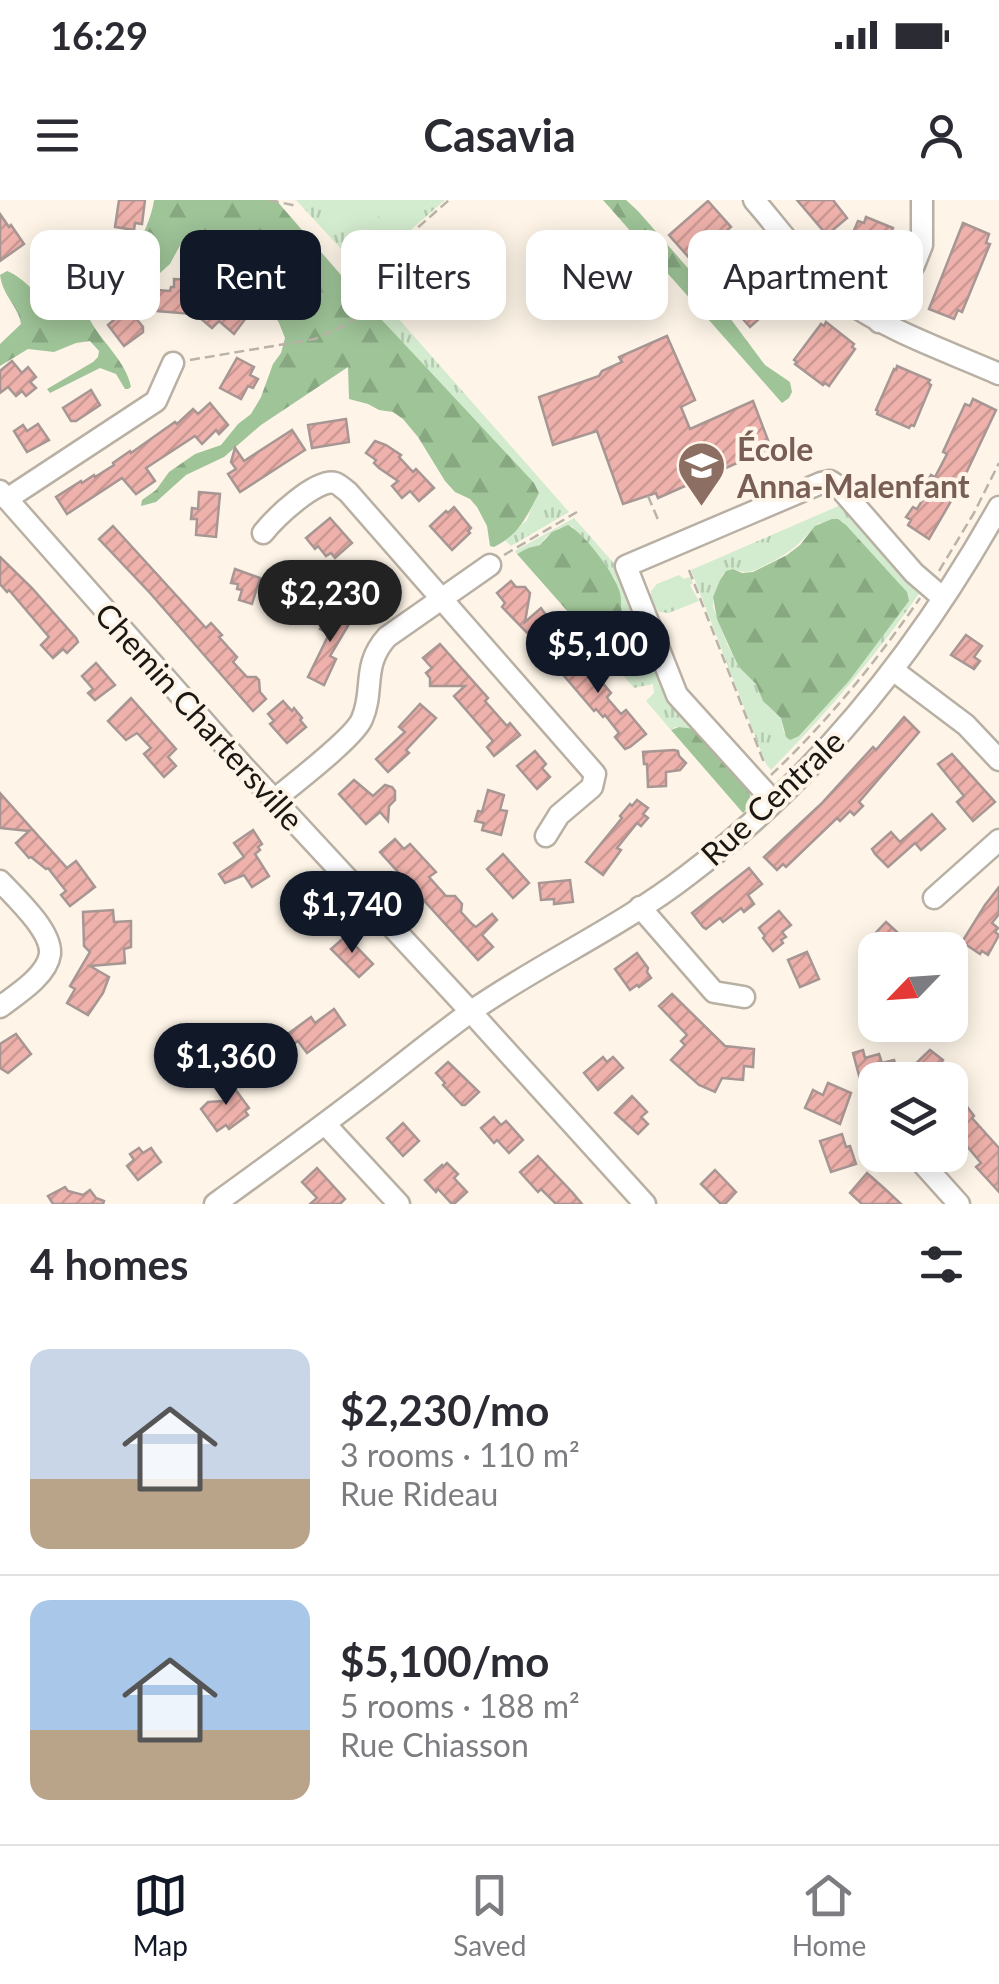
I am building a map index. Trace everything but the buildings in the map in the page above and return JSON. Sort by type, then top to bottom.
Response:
[{"type":"street","points":[[754,200],[841,297],[879,322],[999,374]]},
{"type":"street","points":[[879,322],[922,244],[922,200]]},
{"type":"street","points":[[4,495],[156,401],[173,363]]},
{"type":"street","points":[[773,801],[677,695],[626,566],[830,481],[914,574],[936,592]]},
{"type":"street","points":[[263,533],[276,516],[323,483],[337,483],[348,492],[596,774],[592,787],[559,815],[546,836]]},
{"type":"street","name":"Chemin Chartersville","points":[[4,495],[274,800],[645,1204]]},
{"type":"street","name":"Rue Centrale","points":[[215,1204],[472,1012],[686,877],[738,834],[834,742],[894,670],[936,592],[990,544],[999,506]]},
{"type":"street","points":[[274,800],[362,721],[376,649],[391,634],[490,564]]},
{"type":"street","points":[[894,670],[966,725],[999,760]]},
{"type":"street","points":[[934,898],[999,840]]},
{"type":"street","points":[[0,881],[46,936],[50,954],[41,972],[0,1006]]},
{"type":"street","points":[[640,907],[714,992],[744,997]]},
{"type":"street","points":[[325,1124],[399,1204]]},
{"type":"street","points":[[931,1172],[960,1204]]},
{"type":"path","points":[[268,200],[297,206]]},
{"type":"path","points":[[415,230],[449,200]]},
{"type":"path","points":[[173,363],[315,339],[353,320]]},
{"type":"path","points":[[690,570],[764,764],[773,774],[847,696],[936,592],[999,463]]},
{"type":"path","points":[[648,496],[659,522]]},
{"type":"path","points":[[490,564],[577,512]]},
{"type":"green space","points":[[154,200],[276,200],[302,230],[180,230],[180,245],[160,273],[160,230],[144,230]]},
{"type":"green space","points":[[296,200],[445,200],[411,230],[341,230],[341,249]]},
{"type":"green space","points":[[321,200],[397,200],[364,230],[348,230]]},
{"type":"green space","points":[[603,200],[626,200],[655,230],[629,230]]},
{"type":"green space","points":[[668,245],[688,268],[688,296],[668,274]]},
{"type":"green space","points":[[321,252],[341,275],[341,320],[382,320],[534,483],[539,493],[516,531],[503,542],[490,546],[487,526],[477,507],[445,481],[403,419],[393,412],[349,399],[348,367],[261,425],[224,457],[186,475],[156,502],[141,506],[142,500],[156,490],[169,472],[195,454],[221,445],[251,414],[281,353],[285,338],[277,320],[321,320]]},
{"type":"green space","points":[[7,271],[30,287],[30,320],[91,320],[124,368],[131,387],[125,389],[116,374],[100,368],[50,393],[47,389],[98,357],[99,351],[90,341],[54,352],[28,349],[0,366],[0,344],[21,324],[0,275]]},
{"type":"green space","points":[[382,320],[400,320],[569,512],[511,546],[505,540],[527,520],[538,490]]},
{"type":"green space","points":[[709,320],[731,320],[765,365],[790,382],[792,392],[782,403]]},
{"type":"green space","points":[[843,504],[920,592],[850,684],[771,770],[691,570]],"holes":[[[843,522],[899,583],[909,601],[849,681],[799,736],[784,733],[781,718],[767,705],[753,679],[739,667],[713,607],[723,574],[733,569],[758,569],[794,548],[819,523]]]},
{"type":"green space","points":[[574,518],[618,568],[675,707],[694,729],[671,730],[646,701],[654,693],[653,684],[634,688],[592,639],[608,638],[629,626],[621,611],[615,579],[572,526],[559,528],[540,545],[517,554],[515,551]]},
{"type":"green space","points":[[832,519],[846,525],[907,592],[909,601],[849,681],[799,736],[790,740],[781,718],[763,701],[756,684],[739,667],[717,619],[713,597],[726,571],[753,572],[787,555],[815,526]]},
{"type":"green space","points":[[568,525],[590,545],[617,585],[622,613],[632,634],[629,644],[592,639],[517,554],[540,545],[552,532]]},
{"type":"green space","points":[[679,575],[684,579],[690,577],[699,601],[669,613],[659,612],[651,601],[651,591],[657,584]]},
{"type":"green space","points":[[694,729],[749,791],[752,803],[743,813],[671,730]]},
{"type":"place","name":"École Anna-Malenfant","points":[[702,508]]}]
